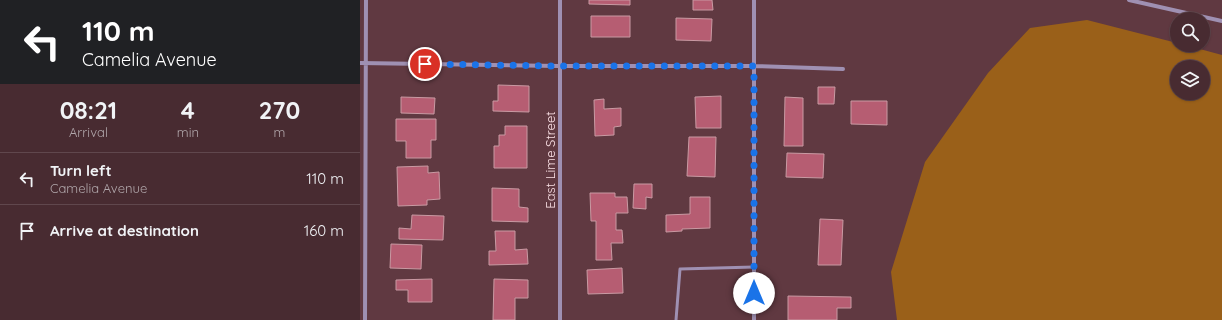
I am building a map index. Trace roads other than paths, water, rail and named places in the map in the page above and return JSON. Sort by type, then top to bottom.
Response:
[{"type":"street","points":[[365,320],[366,0]]},
{"type":"street","name":"East Lime Street","points":[[560,0],[560,320]]},
{"type":"street","points":[[754,0],[754,320]]},
{"type":"street","points":[[1129,0],[1222,21]]},
{"type":"street","points":[[360,63],[559,66],[754,66],[843,69]]},
{"type":"lane","points":[[676,320],[680,269],[754,267]]}]
